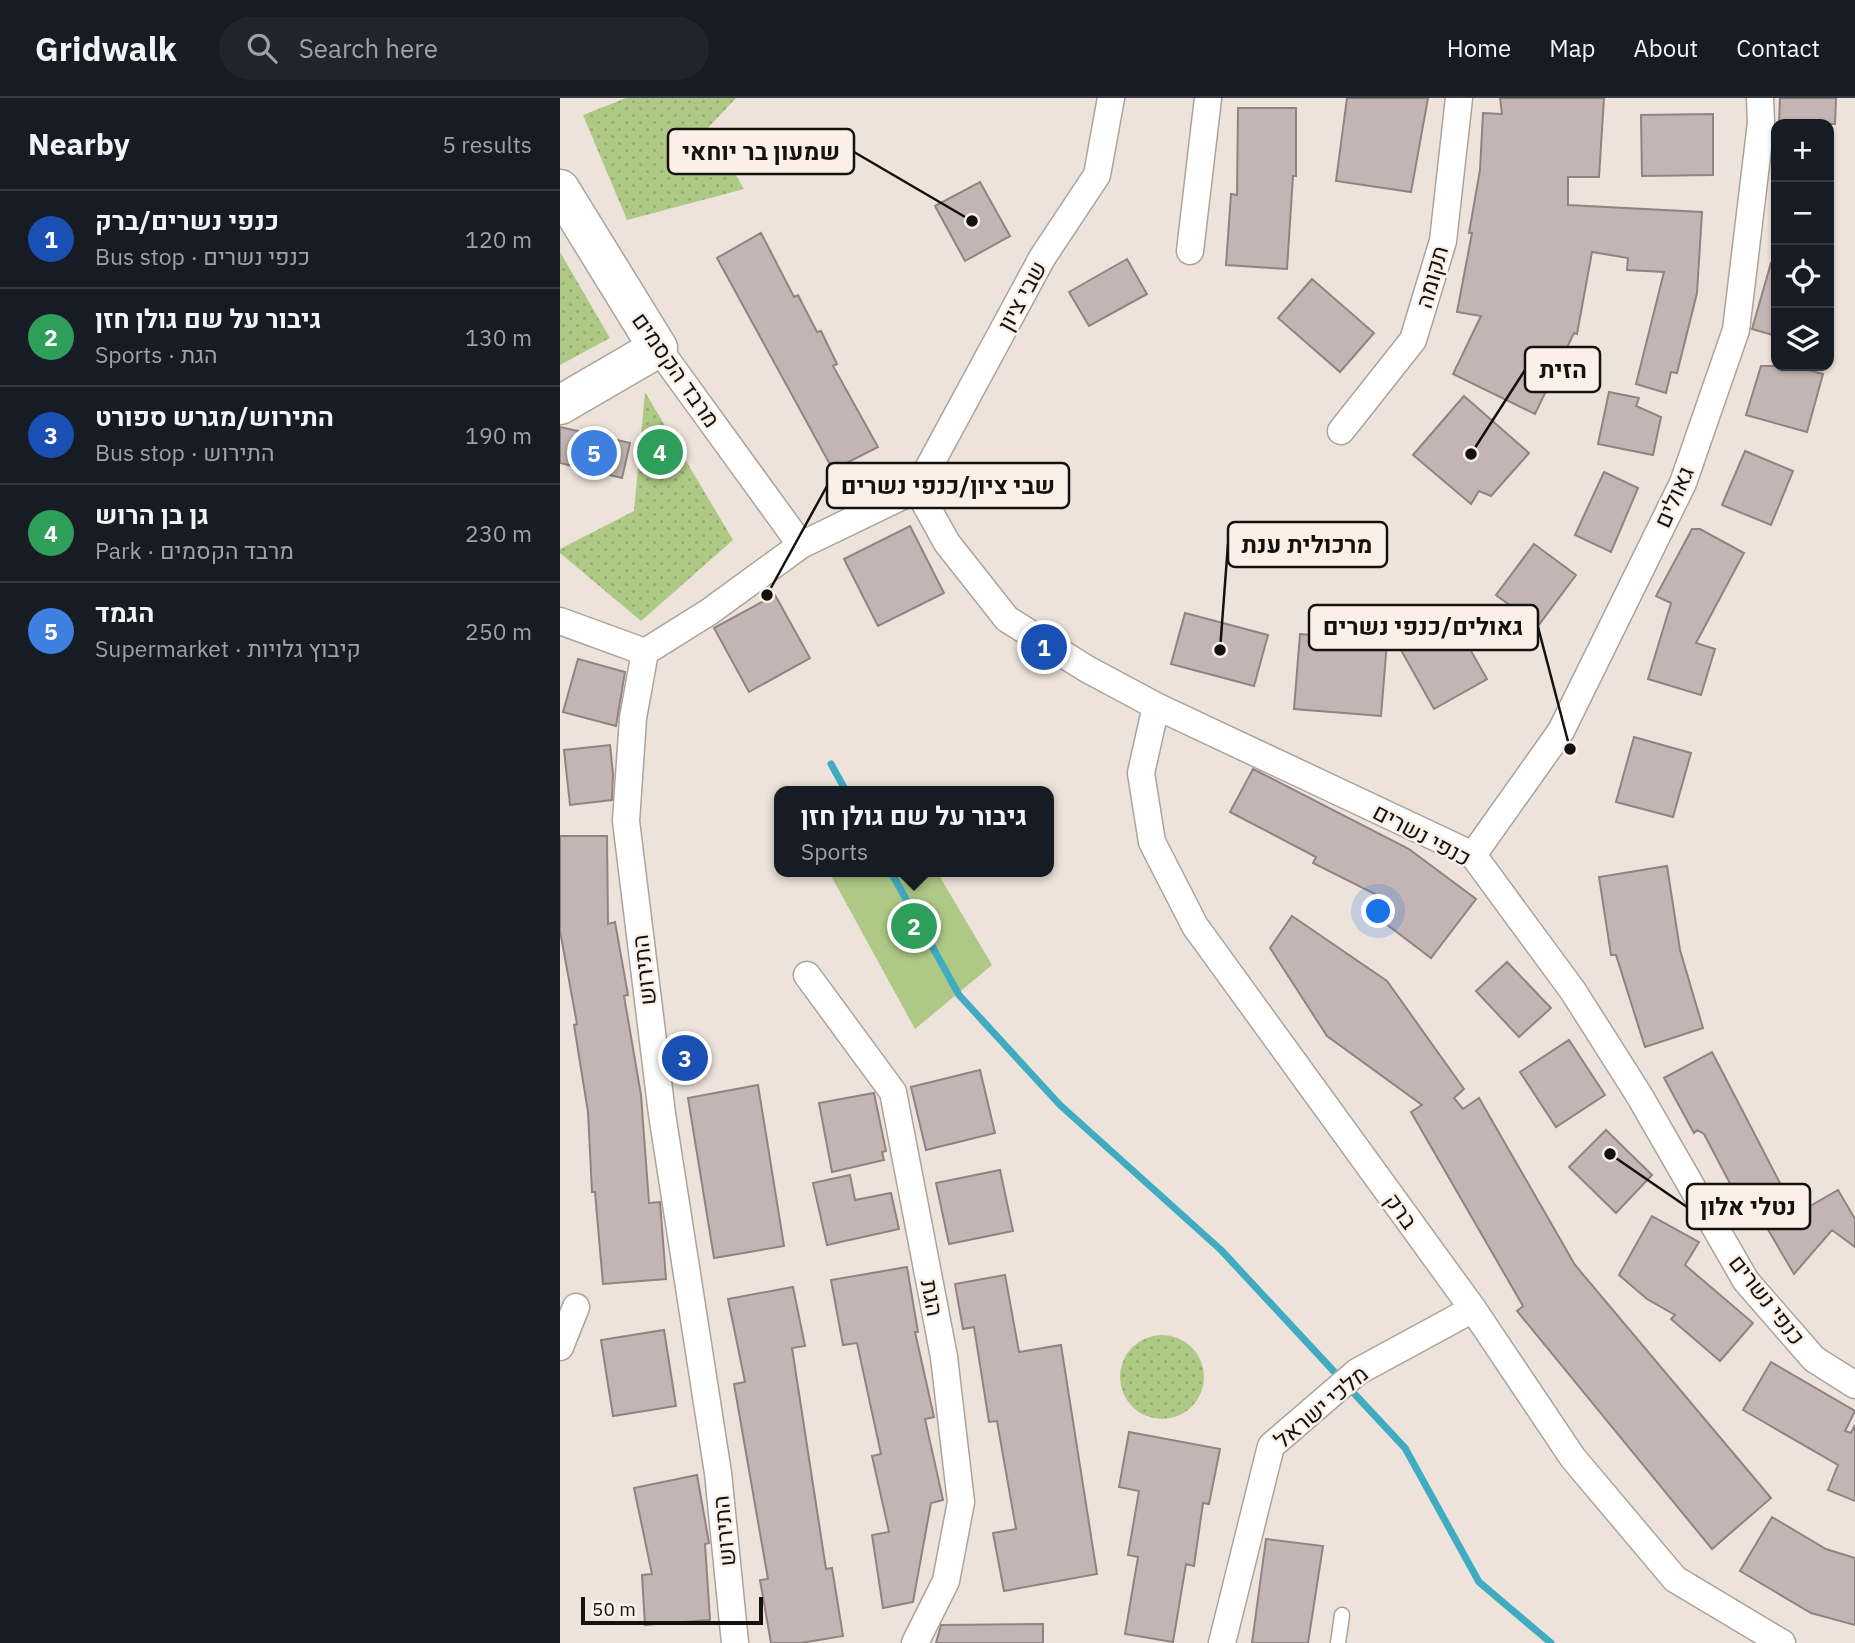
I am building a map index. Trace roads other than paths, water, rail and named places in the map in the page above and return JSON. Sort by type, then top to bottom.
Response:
[{"type":"street","name":"שבי ציון","points":[[917,489],[1042,258],[1097,175],[1111,98]]},
{"type":"street","points":[[1190,251],[1208,98]]},
{"type":"street","name":"תקומה","points":[[1341,431],[1413,340],[1443,241],[1459,98]]},
{"type":"street","name":"גאולים","points":[[1473,855],[1561,732],[1683,483],[1736,330],[1761,123],[1760,98]]},
{"type":"street","name":"מרבד הקסמים","points":[[560,189],[658,348],[801,545]]},
{"type":"street","points":[[560,405],[658,348]]},
{"type":"street","points":[[560,621],[645,652],[709,612],[801,545],[917,489]]},
{"type":"street","name":"כנפי נשרים","points":[[917,489],[947,543],[1007,619],[1087,669],[1156,706],[1473,855],[1573,991],[1639,1095],[1746,1281],[1814,1359],[1855,1385]]},
{"type":"street","name":"התירוש","points":[[645,652],[633,718],[626,821],[662,1114],[718,1473],[736,1643]]},
{"type":"street","name":"ברק","points":[[1156,706],[1142,773],[1152,842],[1195,926],[1473,1309],[1573,1458],[1675,1579],[1782,1643]]},
{"type":"street","name":"הגת","points":[[807,975],[894,1092],[944,1357],[961,1502],[946,1581],[915,1643]]},
{"type":"street","points":[[560,1347],[576,1307]]},
{"type":"street","name":"מלכי ישראל","points":[[1222,1643],[1271,1446],[1357,1373],[1473,1309]]},
{"type":"lane","points":[[1338,1643],[1342,1615]]},
{"type":"waterway","points":[[831,764],[843,786]]},
{"type":"waterway","points":[[894,877],[959,995],[1060,1105],[1221,1250],[1340,1378]]},
{"type":"waterway","points":[[1348,1387],[1405,1448],[1479,1582],[1551,1643]]},
{"type":"place","name":"שמעון בר יוחאי","points":[[972,221]]},
{"type":"place","name":"גן בן הרוש","points":[[660,452]]},
{"type":"place","name":"הגמד","points":[[594,453]]},
{"type":"place","name":"הזית","points":[[1471,454]]},
{"type":"place","name":"שבי ציון/כנפי נשרים","points":[[767,595]]},
{"type":"place","name":"כנפי נשרים/ברק","points":[[1044,647]]},
{"type":"place","name":"מרכולית ענת","points":[[1220,650]]},
{"type":"place","name":"גאולים/כנפי נשרים","points":[[1570,749]]},
{"type":"place","name":"גיבור על שם גולן חזן","points":[[914,926]]},
{"type":"place","name":"התירוש/מגרש ספורט","points":[[685,1058]]},
{"type":"place","name":"נטלי אלון","points":[[1610,1154]]}]
